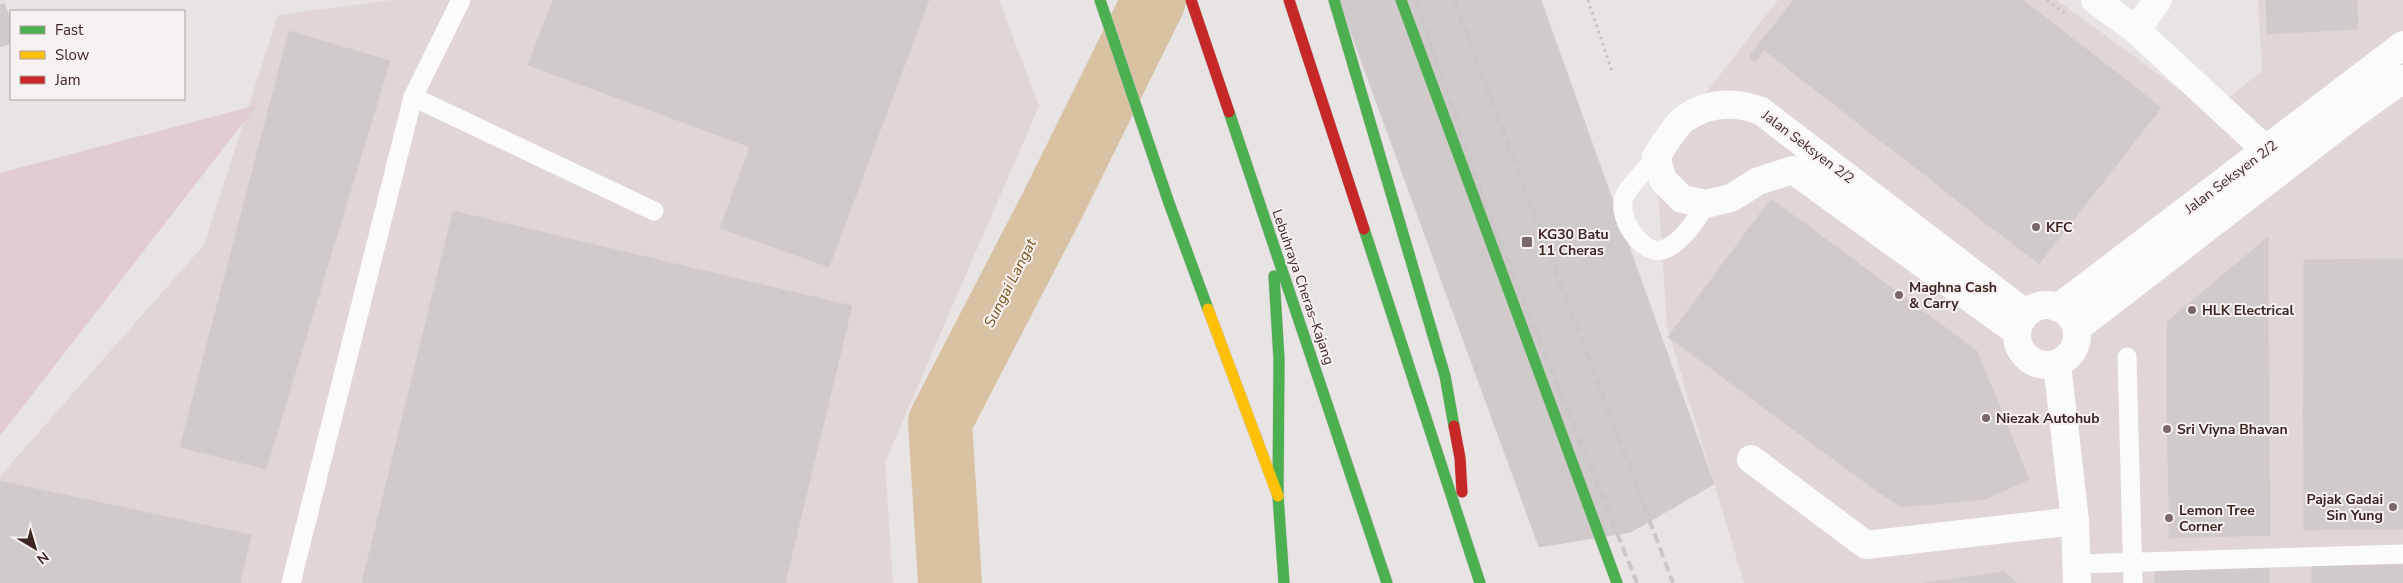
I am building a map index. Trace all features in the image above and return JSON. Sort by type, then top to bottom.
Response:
[{"type":"highway","points":[[1100,0],[1170,204],[1278,496]]},
{"type":"highway","name":"Lebuhraya Cheras–Kajang","points":[[1192,0],[1387,583]]},
{"type":"highway","points":[[1289,0],[1480,583]]},
{"type":"highway","points":[[1334,0],[1445,376],[1460,458],[1464,531]]},
{"type":"highway","points":[[1402,0],[1616,583]]},
{"type":"highway","points":[[1272,239],[1279,359],[1278,496],[1284,583]]},
{"type":"street","points":[[2095,0],[2136,30],[2266,150]]},
{"type":"street","points":[[2136,30],[2158,0]]},
{"type":"street","name":"Jalan Seksyen 2/2","points":[[2058,308],[2403,45]]},
{"type":"street","points":[[2076,328],[2354,114],[2403,80]]},
{"type":"street","name":"Jalan Seksyen 2/2","points":[[1743,104],[1761,111],[2021,323],[1793,170],[1758,181],[1731,198],[1706,204],[1682,199],[1663,180],[1656,157],[1683,120],[1710,106],[1743,104]]},
{"type":"street","points":[[2354,114],[2392,104],[2403,107]]},
{"type":"street","points":[[2048,305],[2058,308],[2072,317],[2077,339],[2074,350],[2067,358],[2057,364],[2042,365],[2028,359],[2019,347],[2021,323],[2033,308],[2048,305]]},
{"type":"street","points":[[2057,364],[2075,521],[2077,573]]},
{"type":"street","points":[[1751,459],[1866,545],[2075,521]]},
{"type":"lane","points":[[291,583],[413,97],[461,0]]},
{"type":"lane","points":[[413,97],[654,211]]},
{"type":"lane","points":[[1656,157],[1625,195],[1621,208],[1625,220],[1637,238],[1649,248],[1662,250],[1676,241],[1694,224],[1706,204]]},
{"type":"lane","points":[[2127,357],[2133,583]]},
{"type":"lane","points":[[2077,573],[2133,562],[2403,554]]},
{"type":"path","points":[[1588,0],[1613,74]]},
{"type":"shaded area","points":[[392,0],[999,0],[1039,106],[885,462],[893,583],[0,583],[0,476],[204,245],[278,15]]},
{"type":"shaded area","points":[[1778,0],[2057,0],[2210,112],[2262,71],[2258,0],[2403,0],[2403,583],[1744,583],[1667,327],[1656,157]]},
{"type":"shaded area","points":[[257,105],[0,436],[0,173]]},
{"type":"building","points":[[553,0],[929,0],[829,267],[720,228],[750,147],[528,65]]},
{"type":"building","name":"KG30 Batu 11 Cheras","points":[[1339,0],[1541,0],[1714,484],[1631,532],[1539,547]]},
{"type":"building","points":[[1793,0],[1869,0],[1805,82],[1764,50],[1755,62],[1749,57]]},
{"type":"building","points":[[1869,0],[1919,0],[1836,106],[1805,82]]},
{"type":"building","points":[[1919,0],[1992,0],[1882,142],[1836,106]]},
{"type":"building","points":[[1992,0],[2023,0],[2055,25],[1933,181],[1882,142]]},
{"type":"building","points":[[2266,0],[2357,0],[2358,29],[2267,34]]},
{"type":"building","points":[[4,3],[10,18],[10,43],[0,47],[0,5]]},
{"type":"building","points":[[2055,25],[2107,65],[1984,222],[1933,181]]},
{"type":"building","points":[[289,31],[390,61],[266,469],[180,447]]},
{"type":"building","points":[[2107,65],[2133,85],[2011,242],[1984,222]]},
{"type":"building","points":[[2133,85],[2161,108],[2039,264],[2011,242]]},
{"type":"building","points":[[1771,199],[1800,220],[1697,358],[1668,337]]},
{"type":"building","points":[[453,211],[852,306],[785,583],[362,583]]},
{"type":"building","points":[[1800,220],[1824,238],[1721,376],[1697,358]]},
{"type":"building","points":[[2268,237],[2268,340],[2167,342],[2167,322]]},
{"type":"building","points":[[1824,238],[1849,256],[1745,394],[1721,376]]},
{"type":"building","points":[[1849,256],[1874,275],[1771,413],[1745,394]]},
{"type":"building","points":[[2403,259],[2403,297],[2304,298],[2304,260]]},
{"type":"building","points":[[1874,275],[1977,351],[1874,489],[1771,413]]},
{"type":"building","points":[[2403,297],[2403,336],[2304,337],[2304,298]]},
{"type":"building","points":[[2403,336],[2403,375],[2304,375],[2304,337]]},
{"type":"building","points":[[2268,340],[2269,379],[2167,381],[2167,342]]},
{"type":"building","points":[[1977,351],[2029,479],[1986,499],[1901,507],[1874,489]]},
{"type":"building","points":[[2304,375],[2403,375],[2403,413],[2303,414]]},
{"type":"building","points":[[2269,379],[2269,419],[2167,420],[2167,381]]},
{"type":"building","points":[[2403,413],[2403,452],[2304,453],[2303,414]]},
{"type":"building","points":[[2269,419],[2269,457],[2168,459],[2167,420]]},
{"type":"building","points":[[2403,452],[2403,491],[2304,491],[2304,453]]},
{"type":"building","points":[[2269,457],[2270,496],[2169,498],[2168,459]]},
{"type":"building","points":[[0,481],[251,535],[240,583],[0,583]]},
{"type":"building","points":[[2304,491],[2403,491],[2403,529],[2304,530]]},
{"type":"building","points":[[2270,496],[2270,535],[2169,538],[2169,498]]},
{"type":"building","points":[[2269,564],[2269,583],[2155,583],[2155,567]]},
{"type":"building","points":[[2403,565],[2403,583],[2312,583],[2312,566]]},
{"type":"building","points":[[2004,572],[2017,583],[1925,583]]},
{"type":"waterway","name":"Sungai Langat","points":[[950,583],[940,422],[1052,206],[1154,0]]},
{"type":"railway","points":[[1416,0],[1485,204],[1637,583]]},
{"type":"railway","points":[[1454,0],[1673,583]]},
{"type":"traffic: fast","points":[[1100,0],[1169,203],[1208,309]]},
{"type":"traffic: fast","points":[[1334,0],[1445,376],[1454,426]]},
{"type":"traffic: fast","points":[[1401,0],[1617,583]]},
{"type":"traffic: fast","points":[[1229,112],[1387,583]]},
{"type":"traffic: fast","points":[[1364,229],[1480,583]]},
{"type":"traffic: fast","points":[[1274,276],[1279,359],[1278,496],[1284,583]]},
{"type":"traffic: slow","points":[[1208,309],[1278,496]]},
{"type":"traffic: jam","points":[[1191,0],[1229,112]]},
{"type":"traffic: jam","points":[[1289,0],[1364,229]]},
{"type":"traffic: jam","points":[[1454,426],[1460,458],[1462,492]]},
{"type":"place","name":"KFC","points":[[2036,227]]},
{"type":"place","name":"KG30 Batu 11 Cheras","points":[[1527,242]]},
{"type":"place","name":"Maghna Cash & Carry","points":[[1899,295]]},
{"type":"place","name":"HLK Electrical","points":[[2192,310]]},
{"type":"place","name":"Niezak Autohub","points":[[1986,418]]},
{"type":"place","name":"Sri Viyna Bhavan","points":[[2167,429]]},
{"type":"place","name":"Pajak Gadai Sin Yung","points":[[2393,507]]},
{"type":"place","name":"Lemon Tree Corner","points":[[2169,518]]}]
